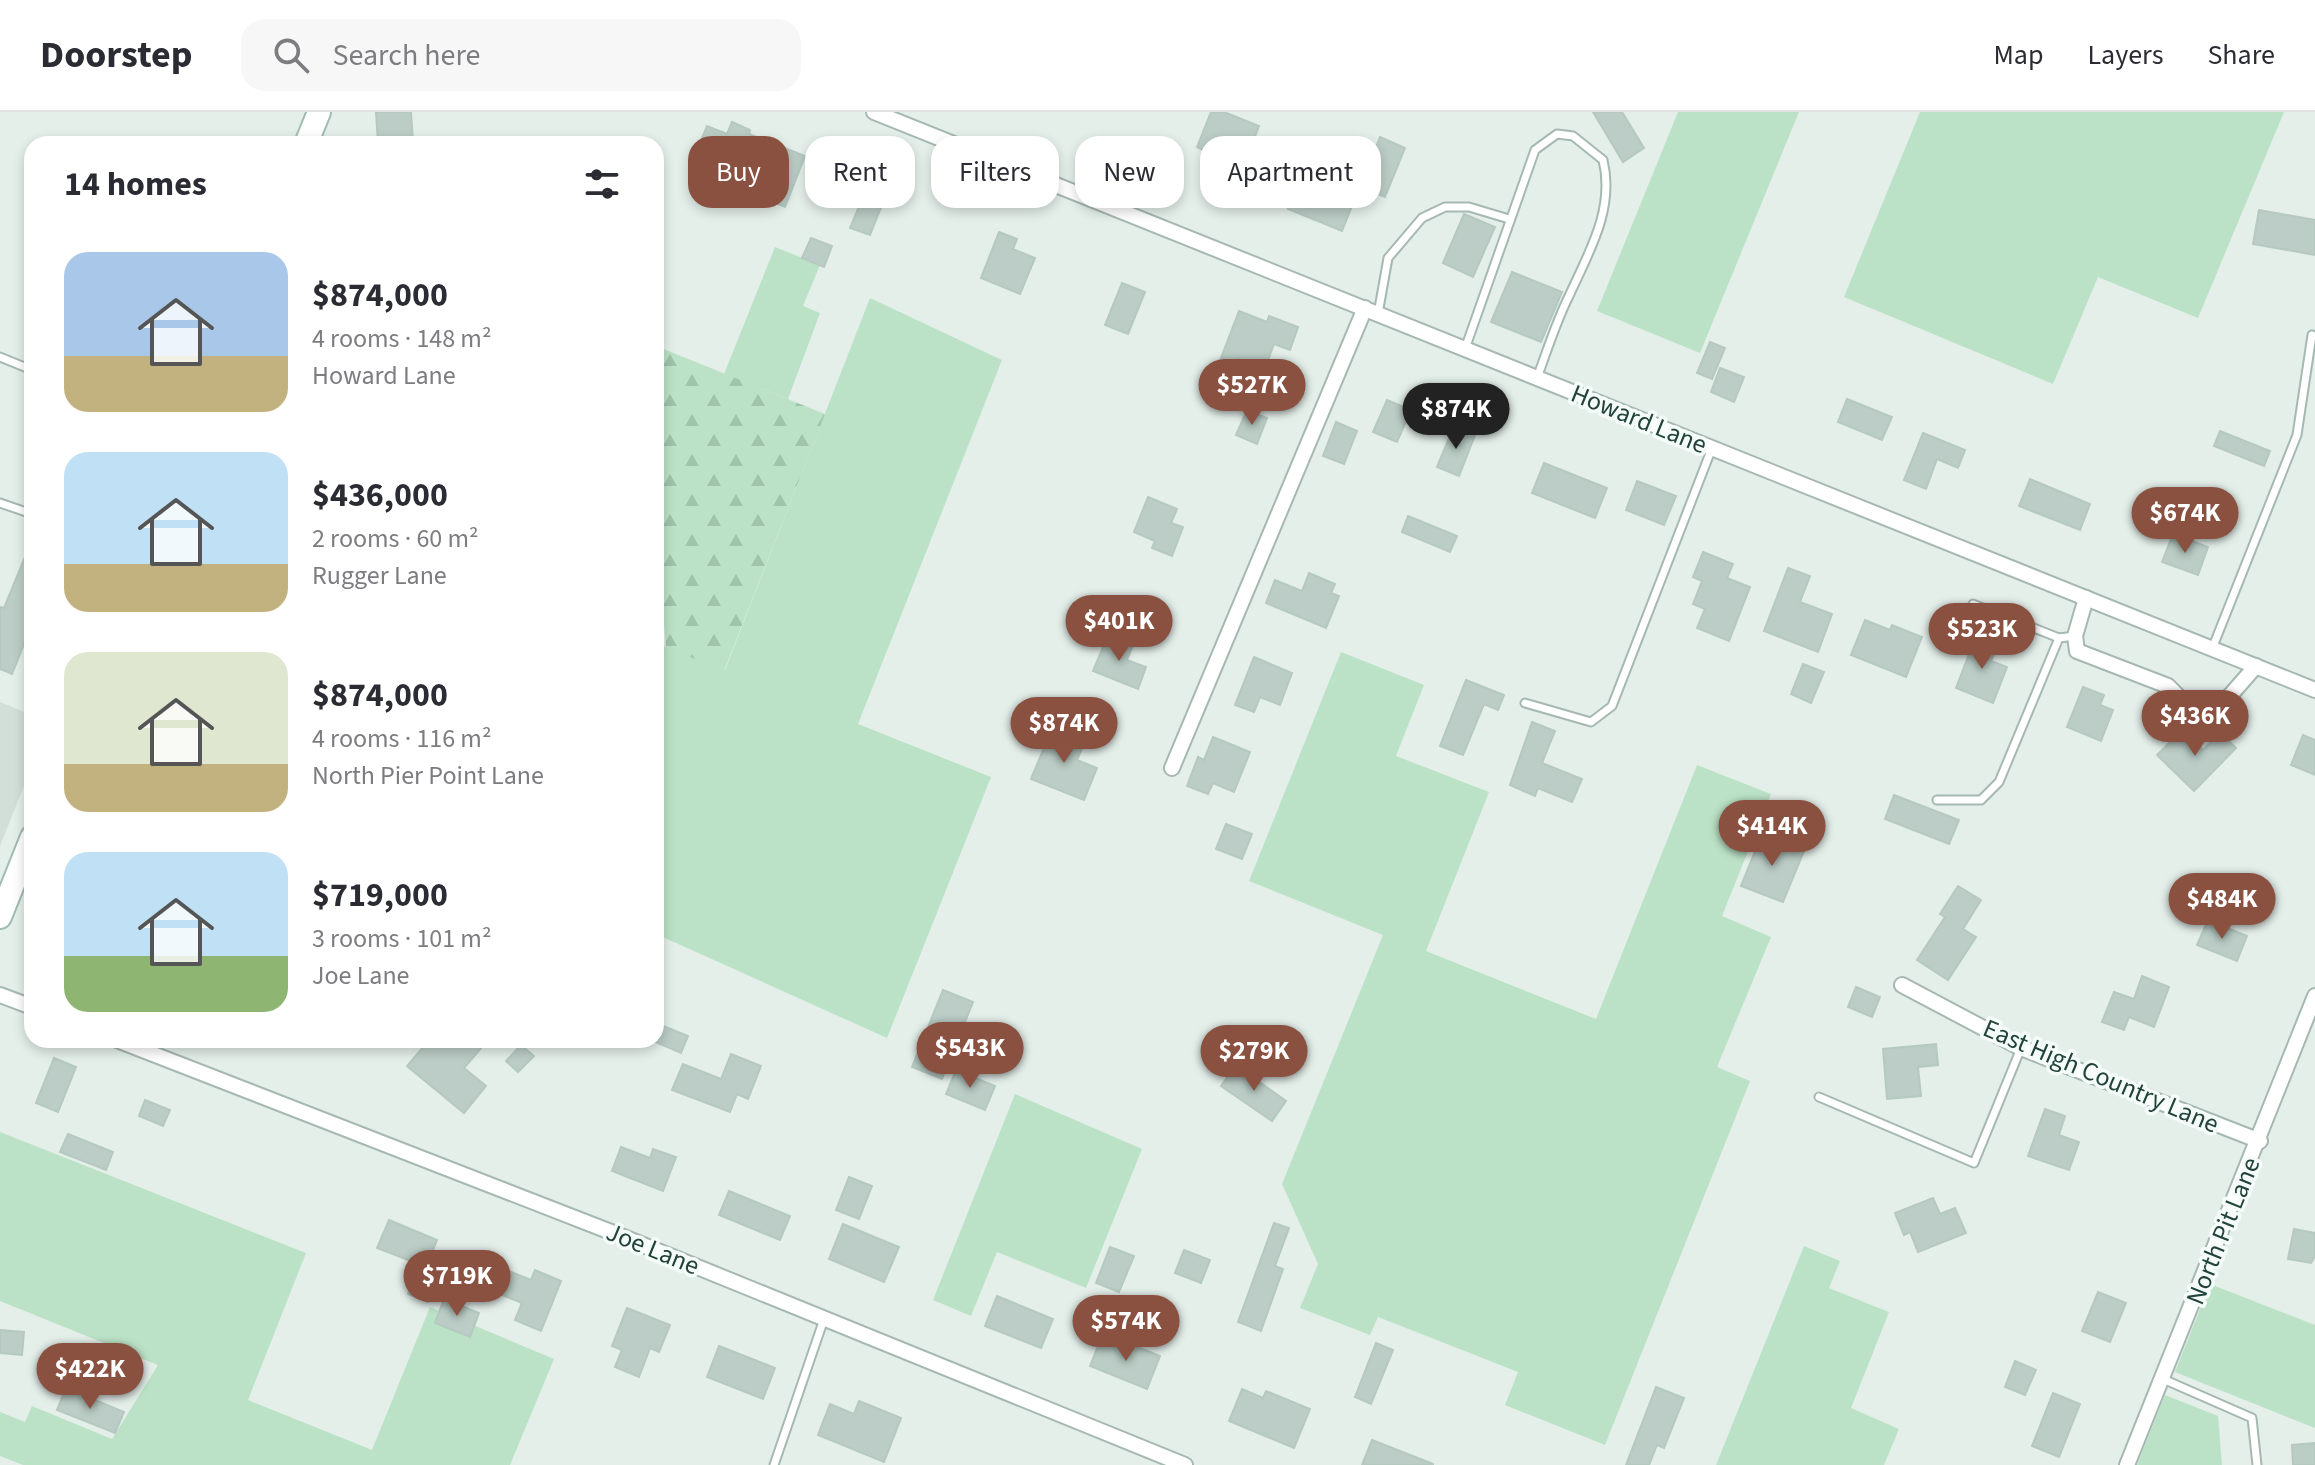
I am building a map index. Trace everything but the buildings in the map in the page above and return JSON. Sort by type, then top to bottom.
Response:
[{"type":"main road","points":[[309,136],[319,112]]},
{"type":"main road","points":[[0,917],[24,857]]},
{"type":"street","name":"Howard Lane","points":[[874,112],[2315,690]]},
{"type":"street","points":[[1172,768],[1371,311]]},
{"type":"street","points":[[2086,598],[2075,636],[2077,651],[2168,686],[2180,698],[2202,703],[2227,699],[2256,666]]},
{"type":"street","name":"East High Country Lane","points":[[1902,985],[2021,1048],[2260,1141]]},
{"type":"street","points":[[0,995],[24,1004]]},
{"type":"street","name":"North Pit Lane","points":[[2127,1465],[2260,1141],[2315,996]]},
{"type":"street","name":"Joe Lane","points":[[137,1048],[1185,1465]]},
{"type":"lane","points":[[1465,349],[1488,293],[1509,219],[1535,150],[1547,138],[1557,134],[1573,136],[1603,160],[1608,196],[1537,378]]},
{"type":"lane","points":[[1371,311],[1388,258],[1422,218],[1445,207],[1469,207],[1509,219]]},
{"type":"lane","points":[[2212,649],[2297,435],[2312,335]]},
{"type":"lane","points":[[0,357],[24,367]]},
{"type":"lane","points":[[1525,703],[1591,722],[1612,706],[1712,448]]},
{"type":"lane","points":[[0,503],[24,511]]},
{"type":"lane","points":[[1973,604],[2059,638],[2075,636]]},
{"type":"lane","points":[[1937,800],[1981,800],[1999,782],[2059,638]]},
{"type":"lane","points":[[1819,1097],[1974,1163],[2021,1048]]},
{"type":"lane","points":[[774,1465],[824,1319]]},
{"type":"lane","points":[[2163,1379],[2252,1418],[2257,1465]]},
{"type":"shaded area","points":[[0,702],[24,712],[24,786],[0,846]]},
{"type":"green space","points":[[1678,112],[1799,112],[1700,353],[1597,311]]},
{"type":"green space","points":[[1920,112],[2284,112],[2198,318],[2098,277],[2053,384],[1844,297]]},
{"type":"green space","points":[[775,247],[820,265],[803,306],[820,313],[788,399],[724,374]]},
{"type":"green space","points":[[870,298],[1002,360],[858,724],[991,777],[887,1038],[664,938],[664,646],[725,670]]},
{"type":"green space","points":[[664,349],[825,414],[724,671],[666,647]]},
{"type":"green space","points":[[1341,652],[1424,685],[1396,756],[1489,792],[1426,951],[1596,1019],[1697,765],[1771,794],[1722,916],[1771,937],[1717,1067],[1750,1081],[1605,1445],[1505,1405],[1518,1372],[1378,1317],[1370,1335],[1300,1308],[1318,1264],[1282,1184],[1383,935],[1249,881]]},
{"type":"green space","points":[[1015,1094],[1142,1149],[1086,1288],[997,1252],[971,1316],[933,1300]]},
{"type":"green space","points":[[0,1132],[306,1253],[248,1400],[372,1450],[430,1307],[554,1359],[510,1465],[23,1465],[0,1456],[0,1412],[25,1422],[32,1406],[112,1439],[158,1365],[0,1301]]},
{"type":"green space","points":[[1804,1246],[1840,1261],[1829,1288],[1889,1312],[1851,1408],[1899,1429],[1884,1465],[1716,1465]]},
{"type":"green space","points":[[2210,1284],[2315,1325],[2315,1428],[2175,1372]]},
{"type":"green space","points":[[2165,1395],[2218,1416],[2222,1465],[2137,1465]]}]
